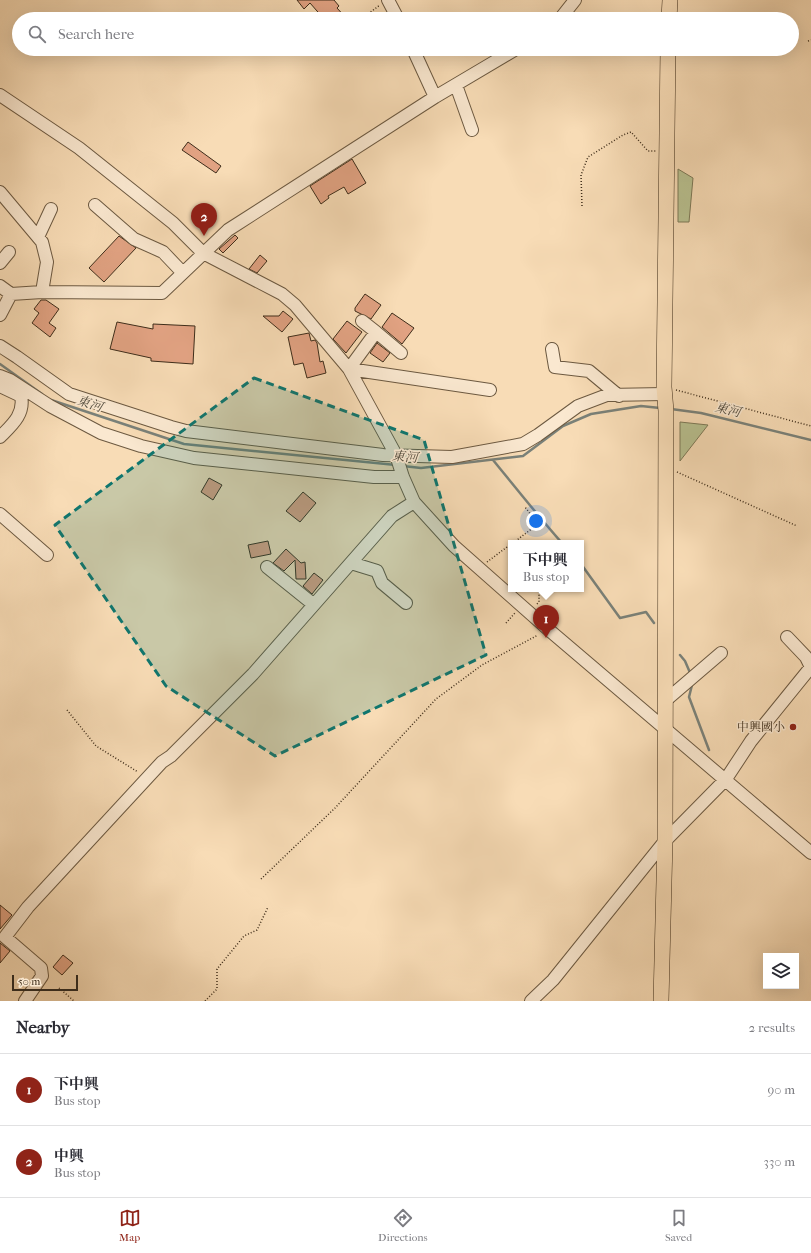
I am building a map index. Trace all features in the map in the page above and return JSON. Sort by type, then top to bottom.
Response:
[{"type":"main road","points":[[669,12],[670,0]]},
{"type":"main road","points":[[661,1001],[665,841],[666,411],[664,390],[668,56]]},
{"type":"street","points":[[566,12],[575,0]]},
{"type":"street","points":[[384,2],[392,12]]},
{"type":"street","points":[[416,56],[435,97]]},
{"type":"street","points":[[0,286],[11,294],[42,292],[162,293],[182,272],[228,230],[435,97],[504,56]]},
{"type":"street","points":[[456,85],[472,130]]},
{"type":"street","points":[[0,95],[79,148],[173,223],[203,253],[282,294],[295,305],[349,369],[396,455],[403,478],[414,502],[454,546],[549,630],[726,779],[811,853]]},
{"type":"street","points":[[0,192],[42,242],[47,262],[42,292]]},
{"type":"street","points":[[95,205],[134,238],[163,252],[182,272]]},
{"type":"street","points":[[38,237],[51,209]]},
{"type":"street","points":[[0,263],[9,252]]},
{"type":"street","points":[[0,315],[11,294]]},
{"type":"street","points":[[362,322],[401,353]]},
{"type":"street","points":[[349,369],[376,332]]},
{"type":"street","points":[[0,346],[69,394],[171,427],[186,431],[383,456],[452,457],[523,444],[578,406],[607,395],[620,396],[664,390]]},
{"type":"street","points":[[552,349],[555,367],[590,371],[620,396]]},
{"type":"street","points":[[349,369],[490,390]]},
{"type":"street","points":[[0,376],[50,406],[102,433],[141,446],[194,458],[374,477],[403,478]]},
{"type":"street","points":[[0,386],[21,396],[22,398],[21,408],[16,421],[0,437]]},
{"type":"street","points":[[25,1001],[42,976],[41,968],[4,937],[28,907],[162,762],[171,756],[253,674],[392,516],[414,502]]},
{"type":"street","points":[[0,514],[47,555]]},
{"type":"street","points":[[351,562],[377,570],[382,583],[406,603]]},
{"type":"street","points":[[267,567],[313,604]]},
{"type":"street","points":[[531,1001],[553,980],[665,841],[726,779],[751,741],[810,667],[806,657],[787,637]]},
{"type":"street","points":[[665,700],[721,653]]},
{"type":"path","points":[[370,12],[384,2]]},
{"type":"path","points":[[582,206],[581,175],[588,157],[623,135],[631,132],[648,151],[666,151]]},
{"type":"path","points":[[664,390],[811,426]]},
{"type":"path","points":[[666,467],[797,526]]},
{"type":"path","points":[[517,540],[538,524],[525,507]]},
{"type":"path","points":[[479,567],[508,547]]},
{"type":"path","points":[[506,623],[539,602],[539,592]]},
{"type":"path","points":[[261,879],[335,808],[436,699],[482,665],[507,650],[549,630]]},
{"type":"path","points":[[67,710],[96,746],[148,778]]},
{"type":"path","points":[[206,1001],[217,989],[217,968],[244,936],[257,930],[268,907]]},
{"type":"path","points":[[59,988],[74,1001]]},
{"type":"highlighted area","points":[[254,378],[424,440],[486,655],[275,756],[166,686],[55,525]]},
{"type":"green space","points":[[678,169],[693,178],[689,222],[678,222]]},
{"type":"green space","points":[[680,422],[708,425],[680,461]]},
{"type":"building","points":[[297,0],[334,0],[339,6],[337,8],[341,12],[318,12],[310,3],[304,9]]},
{"type":"building","points":[[188,142],[221,166],[216,173],[182,150]]},
{"type":"building","points":[[352,159],[366,183],[348,194],[344,187],[328,196],[329,198],[321,204],[310,186]]},
{"type":"building","points":[[235,235],[238,238],[223,253],[219,249]]},
{"type":"building","points":[[119,236],[136,248],[104,282],[89,268]]},
{"type":"building","points":[[260,255],[267,261],[257,273],[249,269]]},
{"type":"building","points":[[365,294],[381,305],[371,319],[355,311],[355,308]]},
{"type":"building","points":[[41,300],[46,300],[59,309],[49,323],[56,328],[50,337],[32,323],[39,313],[34,309]]},
{"type":"building","points":[[283,311],[293,319],[282,332],[263,316],[279,316]]},
{"type":"building","points":[[392,313],[414,328],[402,344],[382,327]]},
{"type":"building","points":[[347,321],[362,332],[346,353],[333,339]]},
{"type":"building","points":[[117,322],[153,329],[153,324],[195,326],[193,364],[151,361],[151,358],[110,349]]},
{"type":"building","points":[[309,333],[311,341],[315,340],[317,343],[320,362],[323,361],[326,373],[307,378],[303,363],[294,365],[288,337]]},
{"type":"building","points":[[377,343],[390,353],[383,362],[370,353]]},
{"type":"building","points":[[209,478],[222,485],[213,500],[201,492]]},
{"type":"building","points":[[303,492],[316,503],[300,522],[286,511]]},
{"type":"building","points":[[268,541],[271,554],[251,558],[248,545]]},
{"type":"building","points":[[286,549],[301,563],[305,562],[306,579],[296,579],[295,560],[284,571],[273,563]]},
{"type":"building","points":[[314,573],[323,580],[312,594],[303,586]]},
{"type":"building","points":[[0,905],[12,915],[0,929]]},
{"type":"building","points":[[0,943],[10,951],[0,963]]},
{"type":"building","points":[[63,955],[73,963],[62,975],[53,967]]},
{"type":"waterway","name":"東河","points":[[0,364],[42,394]]},
{"type":"waterway","name":"東河","points":[[51,400],[184,444],[396,465]]},
{"type":"waterway","name":"東河","points":[[403,466],[421,468],[523,456],[563,426],[591,414],[641,406],[660,408]]},
{"type":"waterway","name":"東河","points":[[671,409],[701,413],[811,440]]},
{"type":"waterway","points":[[493,460],[559,540]]},
{"type":"waterway","points":[[584,568],[620,618],[646,612],[654,623]]},
{"type":"waterway","points":[[680,655],[685,661],[691,675]]},
{"type":"waterway","points":[[693,681],[689,697],[709,750]]},
{"type":"place","name":"中興","points":[[204,236]]},
{"type":"place","name":"下中興","points":[[546,638]]},
{"type":"place","name":"中興國小","points":[[793,727]]}]
